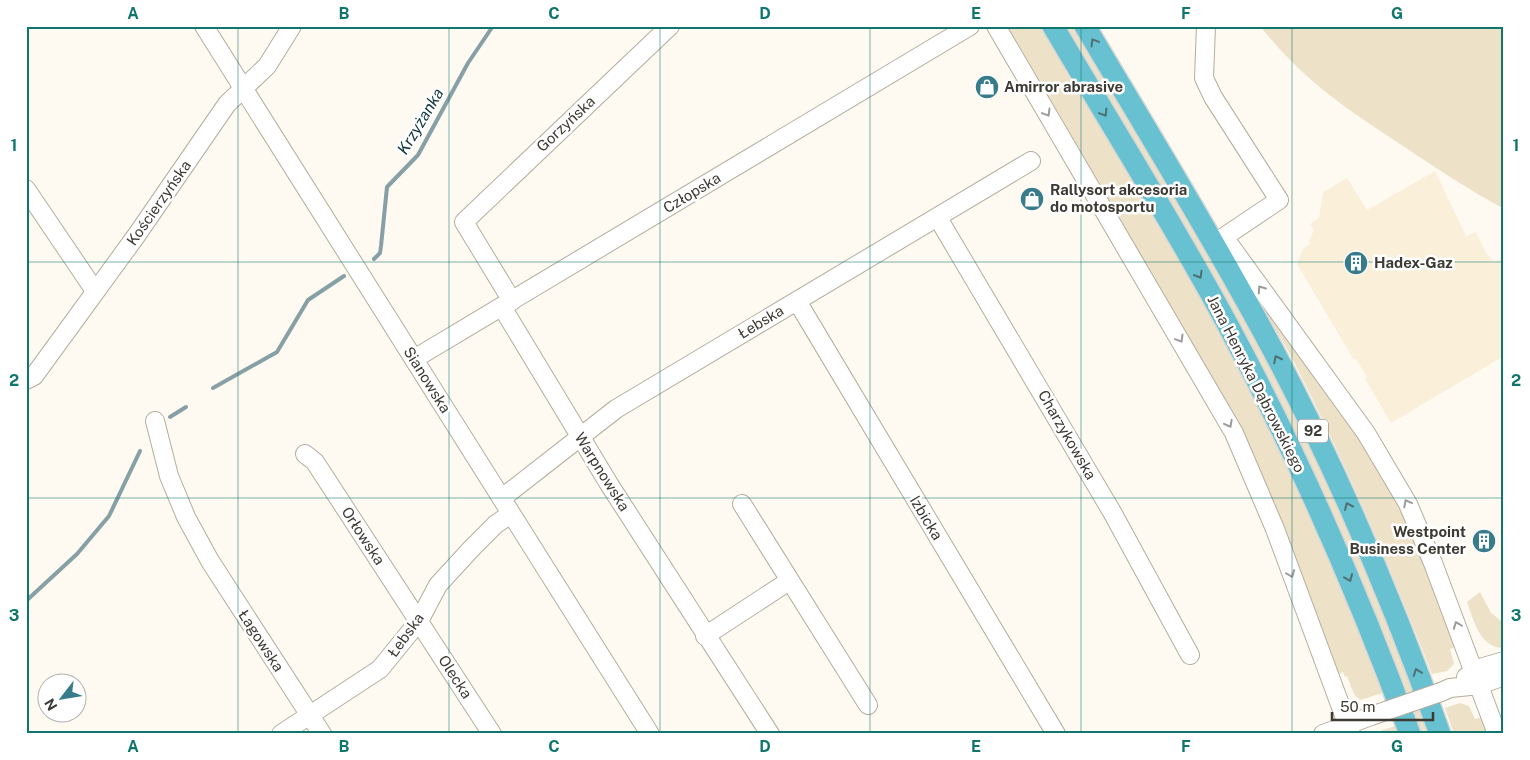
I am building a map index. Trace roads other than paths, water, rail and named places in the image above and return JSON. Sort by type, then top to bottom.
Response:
[{"type":"main road","name":"Jana Henryka Dąbrowskiego","points":[[1053,26],[1180,241],[1252,372],[1335,546],[1410,734]]},
{"type":"main road","name":"Jana Henryka Dąbrowskiego","points":[[1085,26],[1234,280],[1306,417],[1376,571],[1440,734]]},
{"type":"main road","points":[[1155,144],[1192,186],[1224,237]]},
{"type":"street","name":"Sianowska","points":[[204,26],[650,734]]},
{"type":"street","name":"Kościerzyńska","points":[[26,380],[34,376],[136,236],[226,104],[267,66],[292,26]]},
{"type":"street","name":"Gorzyńska","points":[[464,222],[670,26]]},
{"type":"street","name":"Człopska","points":[[414,359],[970,26]]},
{"type":"street","points":[[996,26],[1234,433],[1272,521],[1350,729]]},
{"type":"street","points":[[1206,26],[1204,78],[1213,97],[1278,200],[1224,237],[1376,448],[1417,525],[1497,734]]},
{"type":"street","name":"Łebska","points":[[502,498],[616,409],[1031,161]]},
{"type":"street","points":[[26,189],[95,291]]},
{"type":"street","name":"Charzykowska","points":[[938,218],[1112,512],[1190,655]]},
{"type":"street","name":"Warpnowska","points":[[464,222],[581,438],[770,734]]},
{"type":"street","name":"Izbicka","points":[[797,301],[1056,734]]},
{"type":"street","name":"Łagowska","points":[[155,421],[168,476],[202,547],[322,734]]},
{"type":"street","name":"Orłowska","points":[[305,454],[315,462],[418,621]]},
{"type":"street","points":[[742,504],[868,705]]},
{"type":"street","name":"Łebska","points":[[281,734],[380,669],[418,621],[438,586],[496,524],[511,514]]},
{"type":"street","points":[[706,636],[789,581]]},
{"type":"street","name":"Olecka","points":[[418,621],[492,734]]},
{"type":"street","points":[[1323,734],[1350,729],[1372,716],[1477,678],[1504,661]]},
{"type":"street","points":[[1477,678],[1504,676]]},
{"type":"waterway","name":"Krzyżanka","points":[[374,259],[380,253],[387,187],[418,155],[468,63],[493,26]]},
{"type":"waterway","name":"Krzyżanka","points":[[213,388],[277,352],[308,300],[344,276]]},
{"type":"waterway","name":"Krzyżanka","points":[[170,417],[186,407]]},
{"type":"waterway","name":"Krzyżanka","points":[[26,601],[77,554],[109,516],[140,451]]},
{"type":"place","name":"Amirror abrasive","points":[[987,87]]},
{"type":"place","name":"Rallysort akcesoria do motosportu","points":[[1032,199]]},
{"type":"place","name":"Hadex-Gaz","points":[[1356,263]]},
{"type":"place","name":"Westpoint Business Center","points":[[1484,541]]}]
